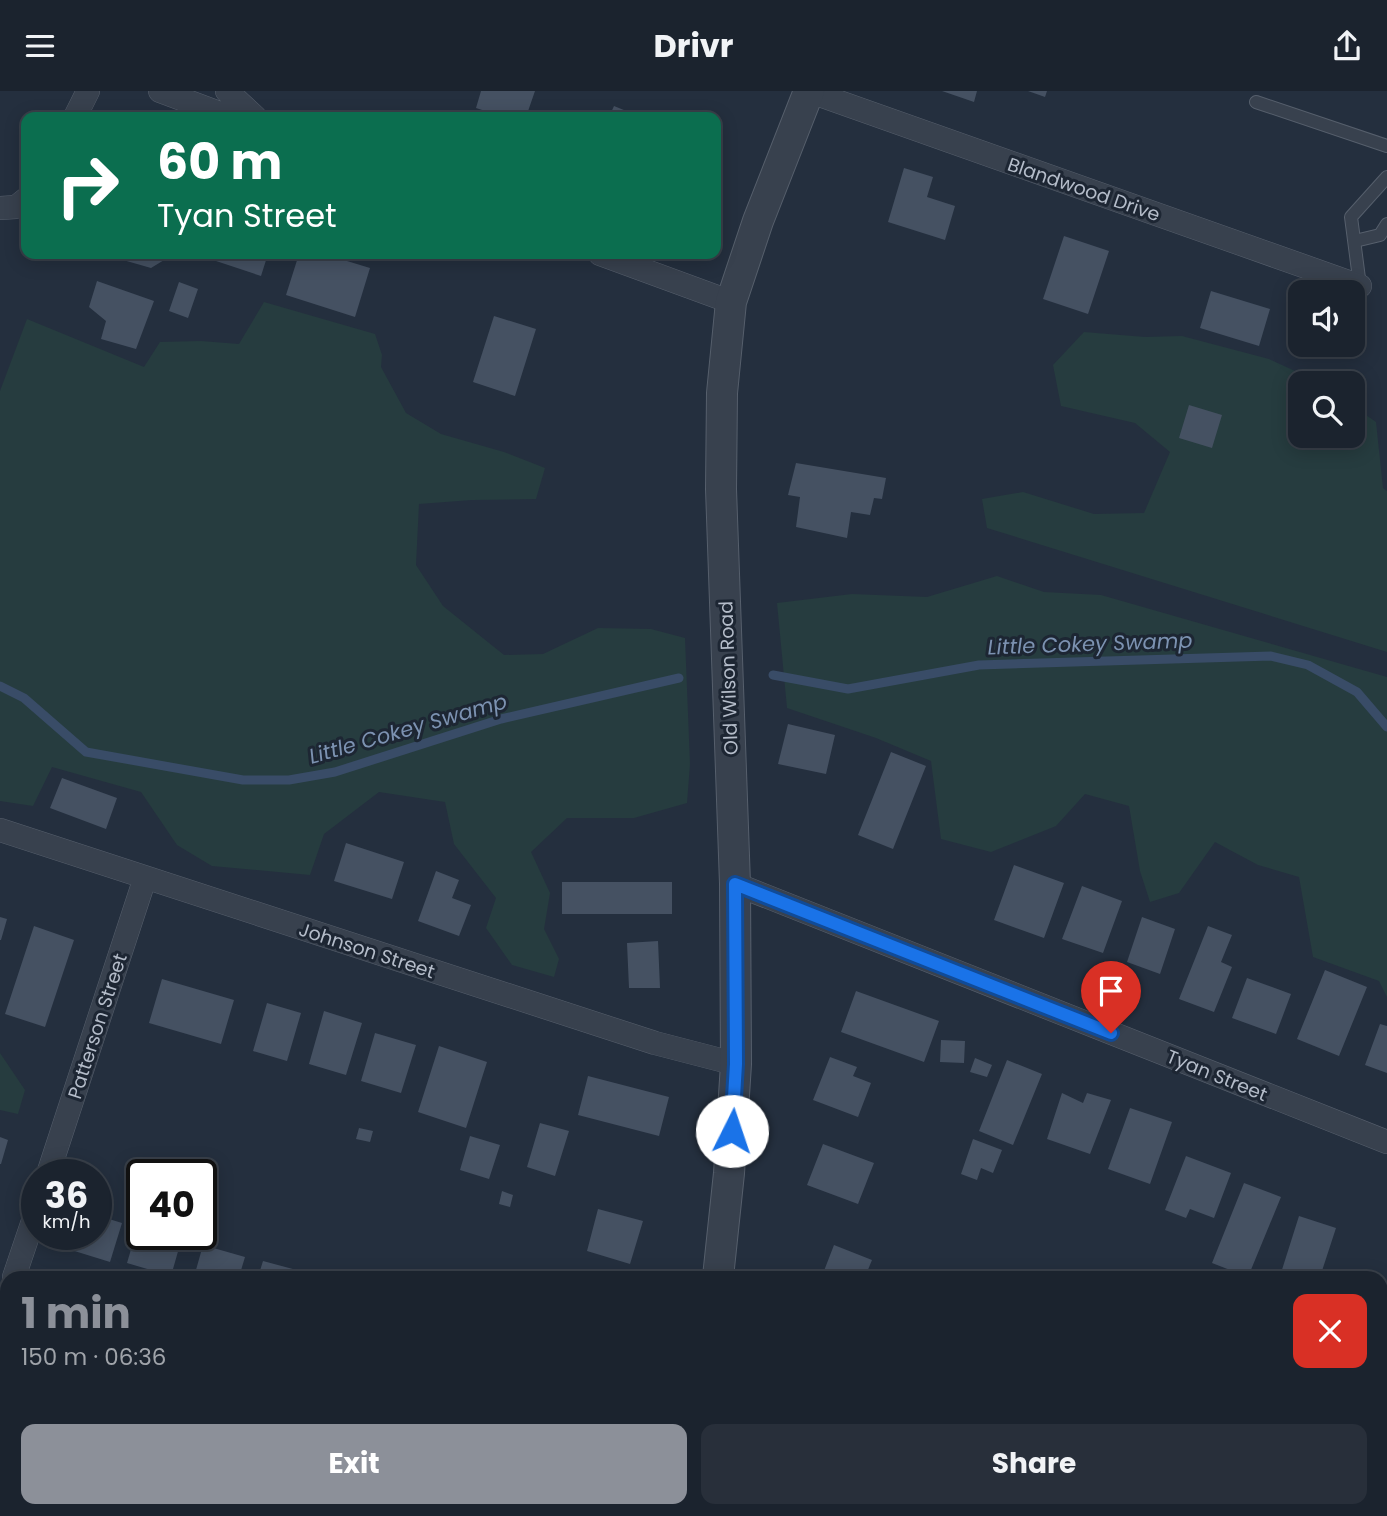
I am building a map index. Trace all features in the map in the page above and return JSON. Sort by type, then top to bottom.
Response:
[{"type":"street","points":[[78,112],[88,91]]},
{"type":"street","points":[[160,91],[217,112]]},
{"type":"street","points":[[227,91],[250,112]]},
{"type":"street","name":"Blandwood Drive","points":[[808,91],[1343,280]]},
{"type":"street","name":"Old Wilson Road","points":[[719,1271],[729,1173],[736,1064],[735,884],[721,489],[722,393],[731,302],[758,221],[808,91]]},
{"type":"street","points":[[0,208],[16,207],[21,203]]},
{"type":"street","points":[[614,259],[731,302]]},
{"type":"street","name":"Johnson Street","points":[[0,830],[655,1043],[736,1064]]},
{"type":"street","name":"Patterson Street","points":[[53,1159],[145,878]]},
{"type":"street","name":"Tyan Street","points":[[735,884],[1387,1142]]},
{"type":"street","points":[[16,1271],[23,1250]]},
{"type":"lane","points":[[1256,101],[1387,146]]},
{"type":"lane","points":[[1359,280],[1351,217],[1387,177]]},
{"type":"lane","points":[[1355,241],[1380,235],[1387,224]]},
{"type":"green space","points":[[264,302],[375,334],[382,355],[381,367],[406,413],[441,434],[504,452],[545,468],[536,499],[419,504],[416,565],[443,606],[504,655],[543,654],[598,628],[651,629],[685,638],[690,764],[687,803],[634,818],[567,818],[531,852],[550,893],[544,929],[559,959],[554,977],[512,965],[486,928],[496,898],[454,844],[445,802],[379,792],[324,834],[310,875],[212,866],[177,845],[141,792],[52,767],[33,806],[0,801],[0,391],[27,319],[144,367],[160,342],[239,344]]},
{"type":"green space","points":[[1084,332],[1145,337],[1182,336],[1269,359],[1295,371],[1288,371],[1288,448],[1365,448],[1365,414],[1376,422],[1383,488],[1387,491],[1387,652],[987,528],[982,499],[1023,492],[1094,514],[1144,513],[1170,452],[1135,423],[1061,406],[1053,365]]},
{"type":"green space","points":[[997,576],[1044,592],[1101,595],[1387,677],[1387,997],[1379,981],[1313,957],[1299,877],[1258,865],[1215,842],[1179,893],[1150,902],[1140,871],[1129,806],[1085,794],[1056,826],[991,852],[941,839],[931,761],[876,738],[787,708],[777,603],[852,594],[927,597]]},
{"type":"green space","points":[[0,1053],[25,1090],[18,1114],[0,1110]]},
{"type":"building","points":[[481,91],[535,91],[528,112],[488,112],[476,108]]},
{"type":"building","points":[[942,91],[977,91],[974,102]]},
{"type":"building","points":[[1028,91],[1047,91],[1045,97]]},
{"type":"building","points":[[614,106],[629,112],[611,112]]},
{"type":"building","points":[[904,168],[933,177],[927,197],[955,206],[945,240],[888,222]]},
{"type":"building","points":[[1064,236],[1109,251],[1088,314],[1043,299]]},
{"type":"building","points":[[120,259],[166,259],[151,268]]},
{"type":"building","points":[[213,259],[266,259],[261,276]]},
{"type":"building","points":[[297,259],[340,259],[370,268],[355,317],[286,295]]},
{"type":"building","points":[[97,281],[154,301],[136,349],[101,339],[106,321],[89,307]]},
{"type":"building","points":[[179,282],[198,289],[188,318],[169,311]]},
{"type":"building","points":[[1211,291],[1270,309],[1259,346],[1200,328]]},
{"type":"building","points":[[494,316],[536,329],[515,396],[473,382]]},
{"type":"building","points":[[1189,405],[1222,415],[1212,448],[1179,438]]},
{"type":"building","points":[[796,463],[886,478],[882,499],[874,498],[870,515],[851,512],[847,538],[796,527],[800,497],[788,495]]},
{"type":"building","points":[[788,724],[835,735],[826,774],[778,764]]},
{"type":"building","points":[[891,752],[926,766],[893,849],[858,835]]},
{"type":"building","points":[[62,778],[117,798],[106,829],[50,808]]},
{"type":"building","points":[[346,843],[404,862],[392,899],[334,881]]},
{"type":"building","points":[[1014,865],[1064,883],[1044,938],[994,920]]},
{"type":"building","points":[[436,871],[459,880],[452,898],[471,905],[459,936],[418,921]]},
{"type":"building","points":[[562,882],[672,882],[672,914],[562,914]]},
{"type":"building","points":[[1082,886],[1122,901],[1103,953],[1062,939]]},
{"type":"building","points":[[0,917],[7,919],[1,940],[0,940]]},
{"type":"building","points":[[1142,917],[1175,929],[1160,974],[1127,962]]},
{"type":"building","points":[[34,926],[74,940],[45,1027],[5,1014]]},
{"type":"building","points":[[1208,926],[1232,935],[1221,962],[1232,967],[1214,1012],[1179,999]]},
{"type":"building","points":[[658,941],[660,988],[629,988],[627,943]]},
{"type":"building","points":[[1325,970],[1367,987],[1339,1056],[1297,1039]]},
{"type":"building","points":[[1247,978],[1291,994],[1276,1034],[1232,1018]]},
{"type":"building","points":[[162,979],[234,1000],[221,1044],[149,1023]]},
{"type":"building","points":[[856,991],[939,1021],[924,1062],[841,1032]]},
{"type":"building","points":[[267,1003],[301,1013],[287,1061],[253,1051]]},
{"type":"building","points":[[324,1011],[362,1023],[346,1075],[309,1064]]},
{"type":"building","points":[[1380,1024],[1387,1026],[1387,1073],[1365,1065]]},
{"type":"building","points":[[375,1033],[416,1045],[401,1093],[361,1081]]},
{"type":"building","points":[[941,1040],[965,1041],[964,1063],[940,1062]]},
{"type":"building","points":[[439,1046],[487,1062],[466,1128],[418,1112]]},
{"type":"building","points":[[830,1057],[857,1067],[853,1076],[871,1083],[858,1117],[813,1100]]},
{"type":"building","points":[[975,1058],[992,1065],[987,1077],[970,1072]]},
{"type":"building","points":[[1007,1060],[1042,1074],[1013,1145],[979,1131]]},
{"type":"building","points":[[588,1076],[669,1097],[659,1136],[578,1115]]},
{"type":"building","points":[[1062,1093],[1083,1103],[1087,1093],[1111,1100],[1090,1154],[1047,1139]]},
{"type":"building","points":[[1130,1108],[1172,1122],[1150,1184],[1108,1169]]},
{"type":"building","points":[[540,1123],[569,1131],[555,1176],[527,1167]]},
{"type":"building","points":[[359,1128],[373,1131],[370,1142],[356,1139]]},
{"type":"building","points":[[470,1136],[500,1145],[489,1179],[460,1170]]},
{"type":"building","points":[[0,1137],[8,1140],[1,1164],[0,1164]]},
{"type":"building","points":[[973,1139],[1002,1150],[993,1173],[981,1168],[977,1180],[961,1174]]},
{"type":"building","points":[[823,1144],[874,1163],[858,1204],[807,1185]]},
{"type":"building","points":[[1186,1156],[1231,1173],[1214,1218],[1190,1209],[1186,1218],[1165,1210]]},
{"type":"building","points":[[1244,1183],[1281,1197],[1250,1271],[1233,1271],[1212,1263]]},
{"type":"building","points":[[502,1191],[513,1195],[510,1207],[499,1204]]},
{"type":"building","points":[[598,1209],[643,1221],[630,1264],[587,1251]]},
{"type":"building","points":[[1299,1216],[1336,1228],[1322,1271],[1282,1271]]},
{"type":"building","points":[[112,1220],[122,1223],[110,1262],[71,1250],[112,1250]]},
{"type":"building","points":[[834,1245],[872,1260],[867,1271],[824,1271]]},
{"type":"building","points":[[217,1249],[245,1257],[241,1271],[196,1271],[202,1250]]},
{"type":"building","points":[[131,1250],[178,1250],[172,1271],[154,1271],[127,1263]]},
{"type":"building","points":[[263,1261],[300,1271],[260,1271]]},
{"type":"waterway","name":"Little Cokey Swamp","points":[[773,675],[848,689],[979,665],[1271,656],[1308,665],[1357,692],[1387,727]]},
{"type":"waterway","name":"Little Cokey Swamp","points":[[0,686],[24,698],[86,752],[243,780],[289,780],[335,772],[501,719],[679,678]]},
{"type":"route","points":[[732,1131],[736,1064],[735,884],[1111,1033]]}]
